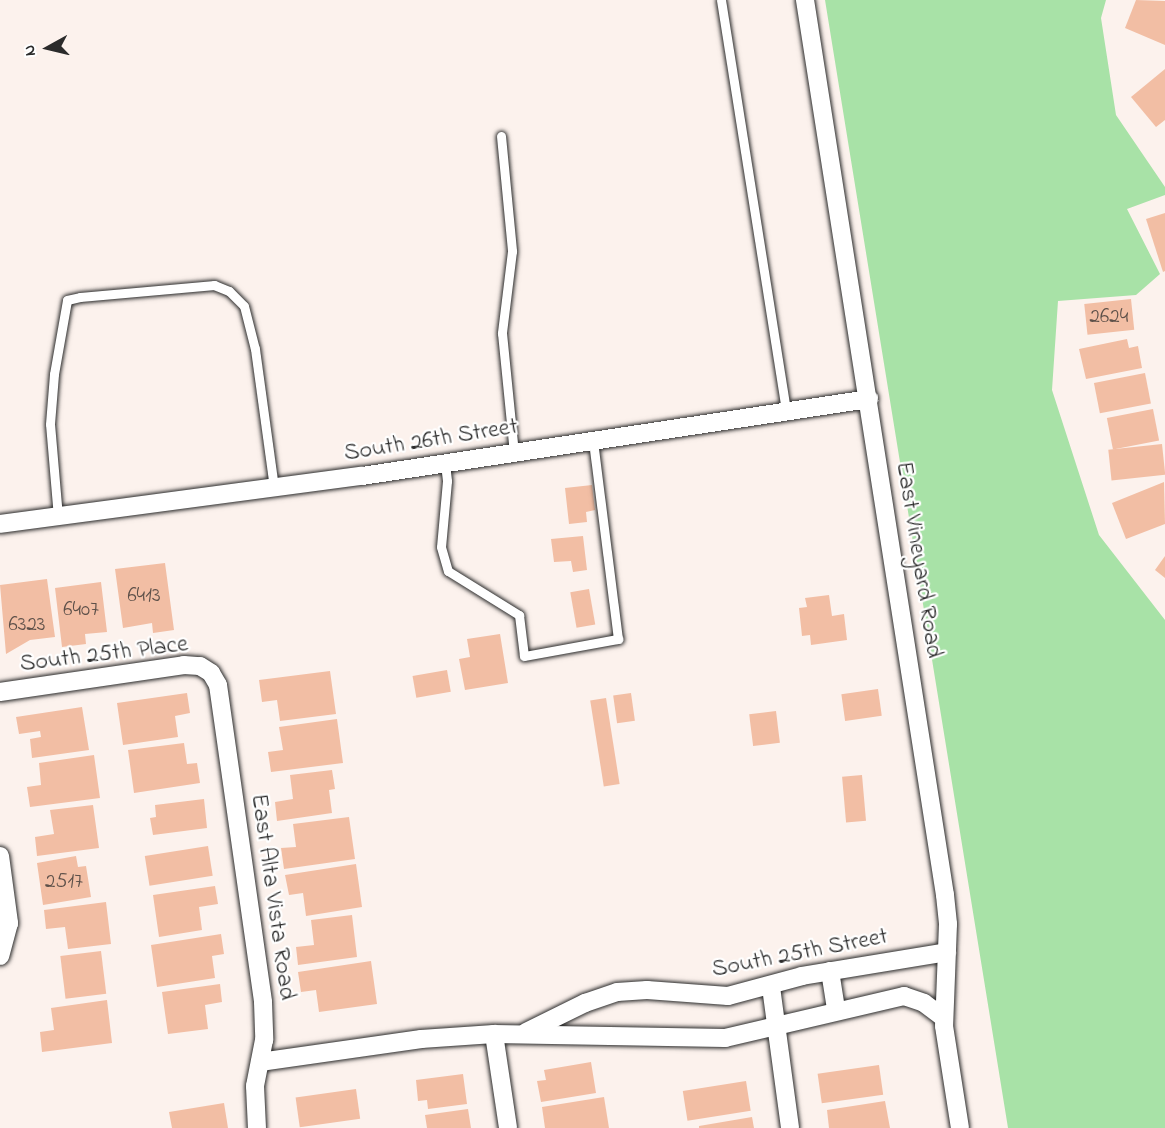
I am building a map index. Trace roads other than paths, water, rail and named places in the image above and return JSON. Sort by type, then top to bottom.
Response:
[{"type":"street","name":"East Vineyard Road","points":[[805,0],[945,895],[947,952],[944,1018],[960,1128]]},
{"type":"street","name":"South 26th Street","points":[[0,524],[445,464],[869,399]]},
{"type":"street","name":"South 25th Place","points":[[0,692],[184,665],[200,666],[211,674]]},
{"type":"street","name":"East Alta Vista Road","points":[[211,674],[218,685],[263,1002],[264,1040],[255,1086],[257,1128]]},
{"type":"street","points":[[0,856],[9,923],[0,956]]},
{"type":"street","name":"South 25th Street","points":[[526,1032],[585,1003],[616,992],[728,996],[830,971],[947,952]]},
{"type":"street","points":[[830,971],[836,1010]]},
{"type":"street","points":[[771,987],[790,1128]]},
{"type":"street","name":"South 25th Street","points":[[260,1062],[422,1039],[526,1032],[553,1037],[699,1040],[748,1034],[836,1010],[904,996],[924,1003],[944,1018]]},
{"type":"street","points":[[494,1034],[508,1128]]},
{"type":"lane","points":[[721,0],[786,412]]},
{"type":"lane","points":[[501,136],[512,251],[502,333],[514,453]]},
{"type":"lane","points":[[58,517],[50,424],[54,374],[67,300],[80,297],[214,285],[229,291],[244,306],[255,349],[274,488]]},
{"type":"lane","points":[[445,464],[447,482],[441,547],[448,571],[519,615],[524,656],[618,639],[593,441]]}]
